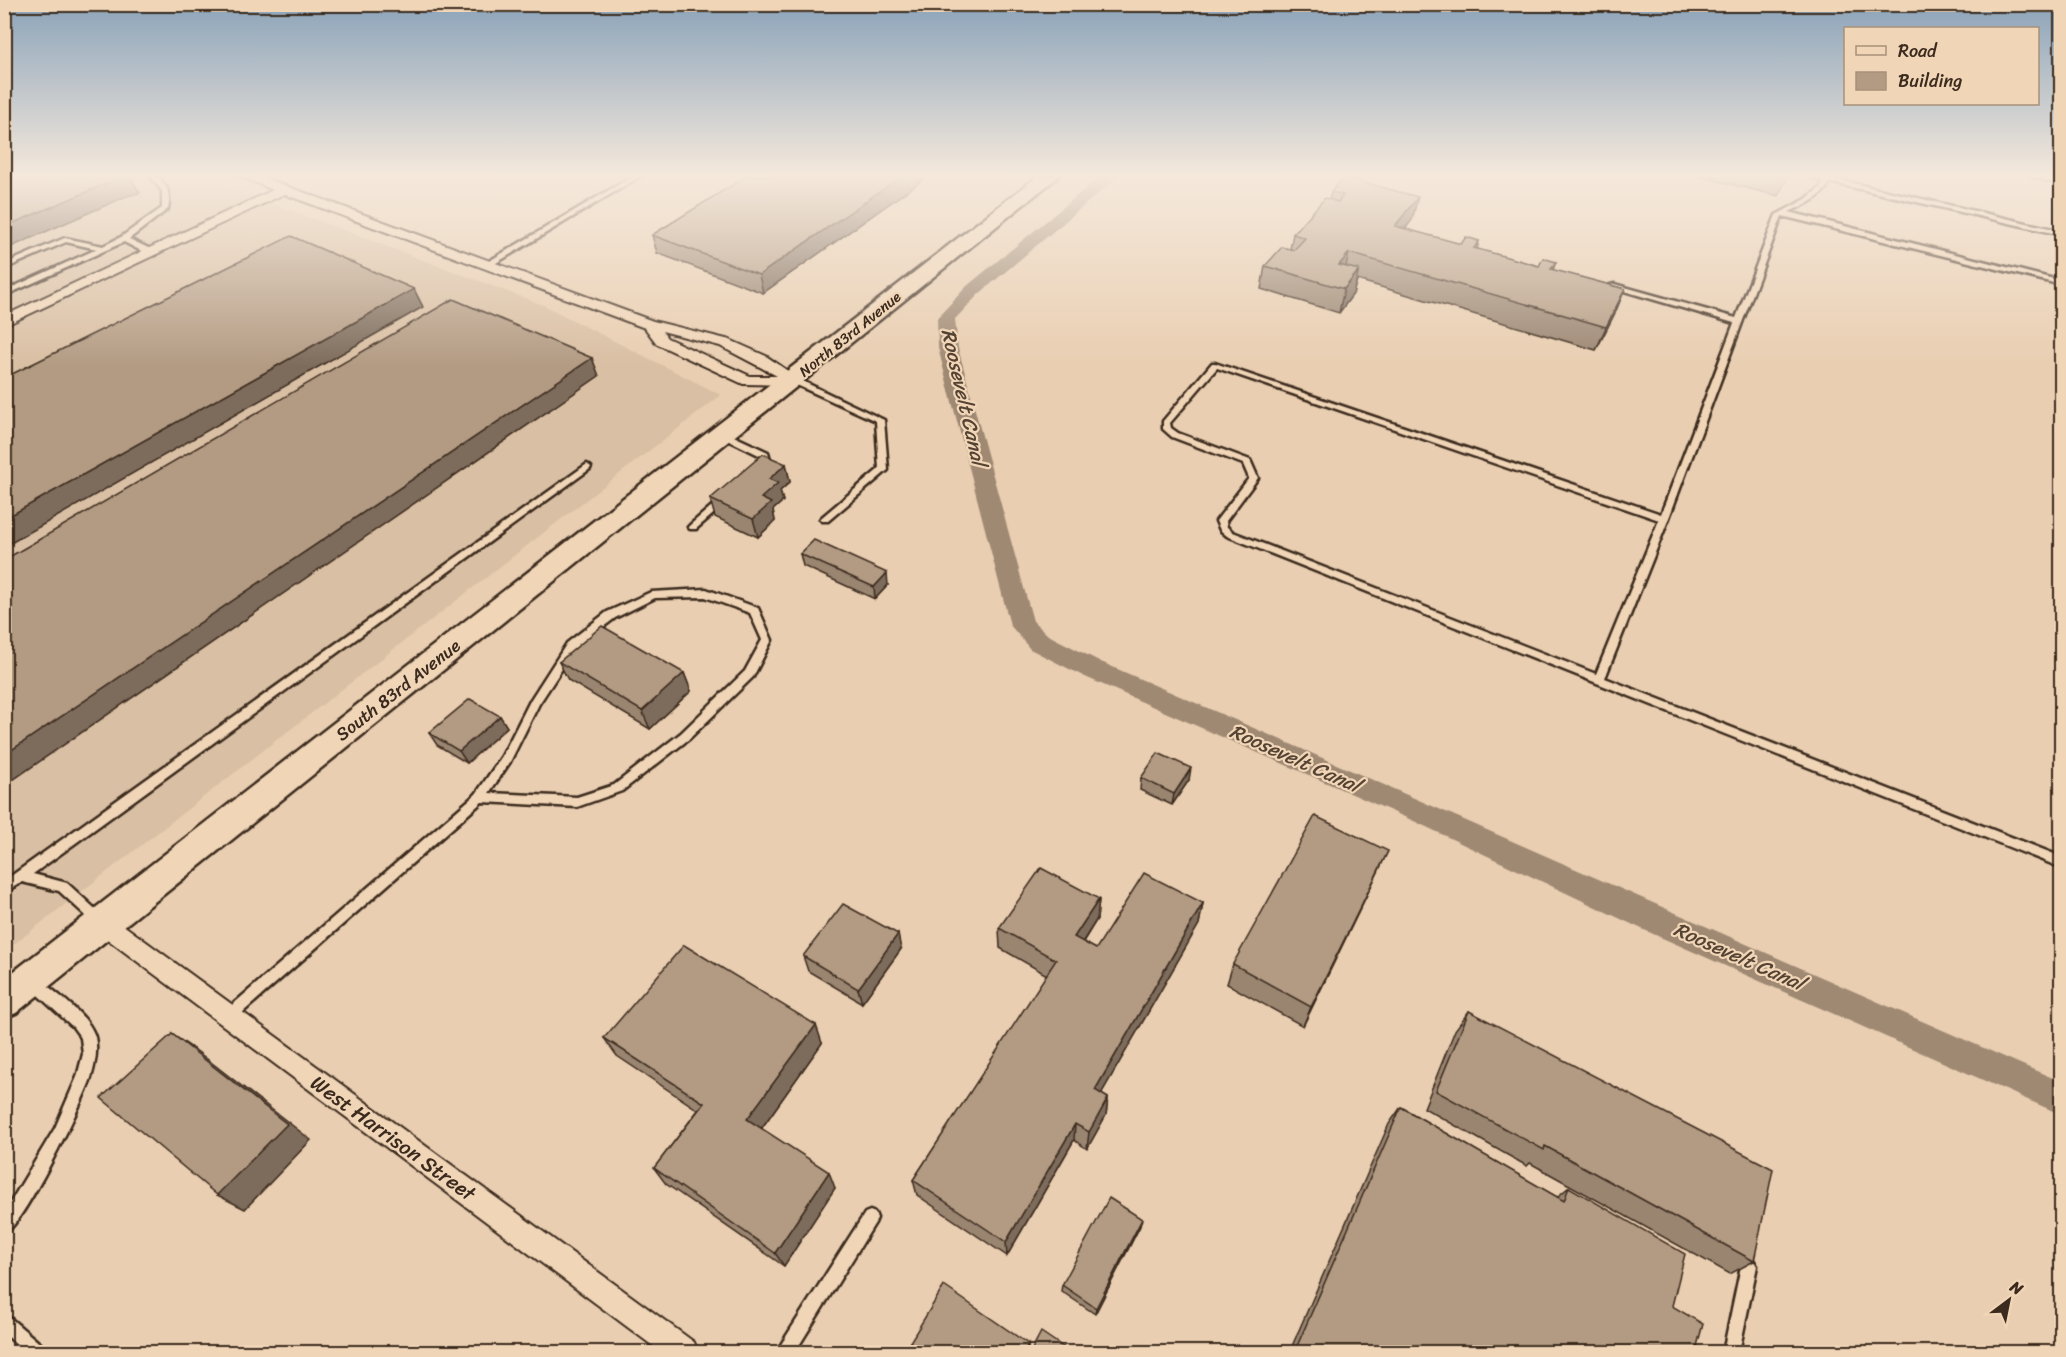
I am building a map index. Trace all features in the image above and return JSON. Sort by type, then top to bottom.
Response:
[{"type":"main road","name":"North 83rd Avenue","points":[[793,380],[970,239]]},
{"type":"main road","name":"South 83rd Avenue","points":[[4,1000],[793,380]]},
{"type":"street","points":[[4,322],[180,239]]},
{"type":"street","points":[[420,239],[650,325],[682,329],[760,358],[771,363],[793,380]]},
{"type":"street","points":[[650,325],[662,341],[748,381],[793,380]]},
{"type":"street","name":"West Harrison Street","points":[[103,923],[229,1016],[659,1345],[684,1353]]},
{"type":"lane","points":[[4,294],[123,239]]},
{"type":"lane","points":[[125,239],[152,253]]},
{"type":"lane","points":[[488,264],[530,239]]},
{"type":"lane","points":[[1599,680],[1664,518],[1769,239]]},
{"type":"lane","points":[[1888,239],[2061,283]]},
{"type":"lane","points":[[4,267],[65,240],[104,248]]},
{"type":"lane","points":[[1599,283],[1737,321]]},
{"type":"lane","points":[[1664,518],[1215,364],[1166,423],[1167,429],[1175,435],[1247,462],[1253,470],[1254,478],[1221,520],[1223,528],[1230,534],[2061,863]]},
{"type":"lane","points":[[793,380],[880,420],[884,470],[825,519]]},
{"type":"lane","points":[[723,434],[765,454],[767,464],[759,471]]},
{"type":"lane","points":[[4,888],[588,467]]},
{"type":"lane","points":[[693,527],[734,492]]},
{"type":"lane","points":[[229,1016],[480,797],[506,759],[535,702],[571,646],[611,615],[654,596],[705,593],[754,611],[767,640],[749,674],[685,736],[618,788],[577,802],[480,797]]},
{"type":"lane","points":[[21,876],[63,887],[103,923]]},
{"type":"lane","points":[[4,1227],[50,1150],[79,1093],[90,1057],[88,1037],[70,1016],[31,980]]},
{"type":"lane","points":[[786,1353],[870,1218]]},
{"type":"lane","points":[[1731,1353],[1749,1266]]},
{"type":"lane","points":[[4,1322],[37,1353]]},
{"type":"shaded area","points":[[5,239],[368,239],[543,305],[721,395],[5,951]]},
{"type":"building","points":[[284,239],[299,239],[414,289],[4,519],[4,378]]},
{"type":"building","points":[[664,239],[811,239],[759,275]]},
{"type":"building","points":[[1304,239],[1444,239],[1461,244],[1464,239],[1474,239],[1479,241],[1474,248],[1539,266],[1543,258],[1556,262],[1551,269],[1625,289],[1606,327],[1349,253],[1339,265],[1359,270],[1344,289],[1265,266],[1282,247],[1294,250]]},
{"type":"building","points":[[453,299],[592,358],[4,755],[4,560]]},
{"type":"building","points":[[763,454],[786,464],[769,479],[778,483],[761,498],[771,503],[753,519],[710,499]]},
{"type":"building","points":[[814,540],[887,573],[874,587],[800,554]]},
{"type":"building","points":[[602,626],[684,673],[642,711],[559,662]]},
{"type":"building","points":[[470,699],[500,716],[459,751],[429,733]]},
{"type":"building","points":[[1158,753],[1191,768],[1174,794],[1141,778]]},
{"type":"building","points":[[1315,816],[1388,851],[1311,1007],[1233,964]]},
{"type":"building","points":[[1041,868],[1099,899],[1074,937],[1096,949],[1144,873],[1203,903],[1095,1090],[1108,1098],[1089,1132],[1075,1124],[1006,1242],[913,1180],[1056,960],[999,928]]},
{"type":"building","points":[[843,904],[898,934],[858,989],[803,956]]},
{"type":"building","points":[[684,945],[816,1025],[747,1119],[829,1172],[775,1253],[654,1168],[704,1103],[604,1038]]},
{"type":"building","points":[[1469,1011],[1773,1169],[1754,1261],[1545,1146],[1544,1150],[1436,1091]]},
{"type":"building","points":[[172,1034],[287,1124],[217,1195],[101,1098]]},
{"type":"building","points":[[1401,1107],[1564,1201],[1569,1187],[1685,1254],[1672,1306],[1703,1324],[1697,1346],[1708,1353],[1294,1353]]},
{"type":"building","points":[[1109,1198],[1142,1219],[1096,1308],[1062,1285]]},
{"type":"building","points":[[944,1286],[1028,1344],[1023,1353],[924,1353],[910,1342]]},
{"type":"building","points":[[1041,1332],[1072,1353],[1030,1353]]},
{"type":"waterway","name":"Roosevelt Canal","points":[[1034,239],[973,290],[946,318],[948,348],[1022,625],[1039,642],[1092,669],[1426,814],[1653,919],[2062,1099]]}]
